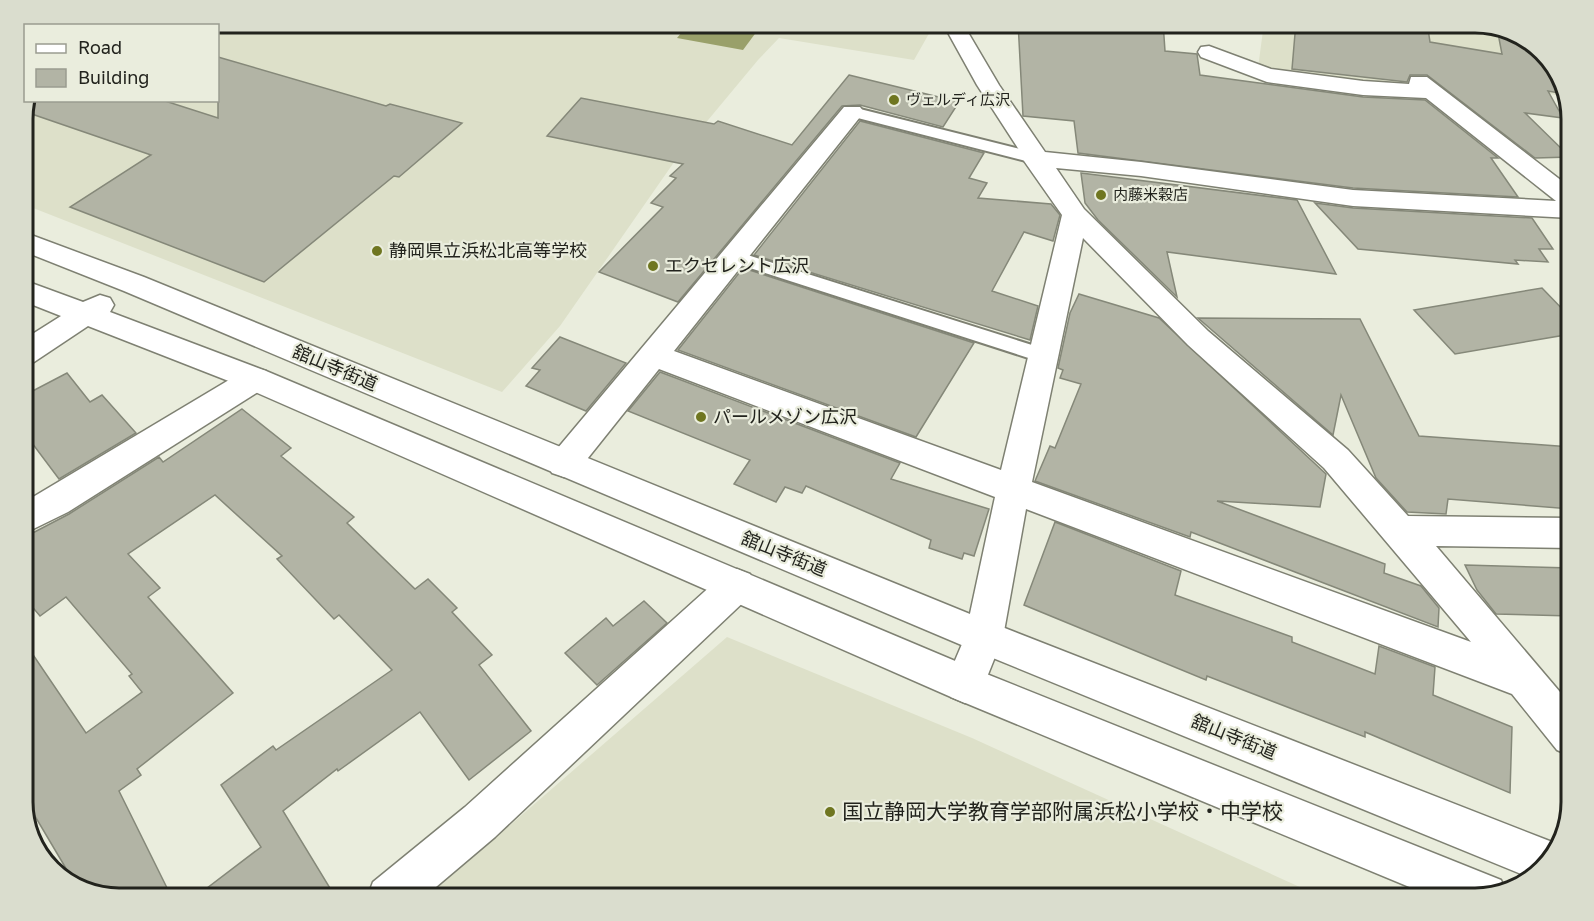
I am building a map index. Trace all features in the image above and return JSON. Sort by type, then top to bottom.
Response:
[{"type":"street","points":[[958,33],[1034,158],[1075,215],[1198,338],[1336,459],[1400,531],[1561,723]]},
{"type":"street","points":[[1209,52],[1267,75],[1363,88],[1425,87],[1561,192]]},
{"type":"street","points":[[564,464],[852,112]]},
{"type":"street","points":[[1034,158],[1142,169],[1353,198],[1561,209]]},
{"type":"street","points":[[965,684],[984,637],[1014,489],[1075,215]]},
{"type":"street","name":"舘山寺街道","points":[[33,245],[134,284],[984,637],[1539,859]]},
{"type":"street","points":[[33,348],[134,284]]},
{"type":"street","points":[[33,294],[255,379],[965,684],[1465,888]]},
{"type":"street","points":[[654,355],[1526,681]]},
{"type":"street","points":[[33,515],[255,379]]},
{"type":"street","points":[[1400,531],[1561,533]]},
{"type":"street","points":[[401,888],[480,822],[737,585]]},
{"type":"lane","points":[[852,112],[1034,158]]},
{"type":"lane","points":[[735,257],[1044,356]]},
{"type":"shaded area","name":"静岡県立浜松北高等学校","points":[[219,33],[929,33],[914,60],[779,38],[679,155],[560,326],[502,392],[33,208],[35,102],[219,102]]},
{"type":"shaded area","points":[[681,33],[756,33],[743,50],[677,38]]},
{"type":"shaded area","points":[[1263,33],[1487,34],[1518,44],[1528,51],[1547,71],[1557,95],[1420,69],[1425,78],[1409,79],[1414,86],[1258,68]]},
{"type":"shaded area","name":"国立静岡大学教育学部附属浜松小学校・中学校","points":[[727,637],[972,738],[1302,888],[438,888]]},
{"type":"building","points":[[1019,33],[1164,33],[1165,51],[1197,54],[1200,75],[1363,97],[1425,100],[1498,158],[1491,158],[1518,197],[1353,188],[1078,153],[1074,121],[1023,116]]},
{"type":"building","points":[[1295,33],[1429,33],[1430,42],[1502,54],[1499,36],[1528,51],[1547,71],[1556,92],[1548,91],[1561,118],[1525,113],[1561,148],[1561,157],[1535,158],[1427,75],[1410,75],[1407,82],[1292,69]]},
{"type":"building","points":[[219,57],[386,106],[390,104],[462,123],[399,177],[394,176],[264,282],[70,207],[151,155],[33,113],[35,102],[168,102],[218,118]]},
{"type":"building","points":[[849,75],[959,102],[943,127],[860,105],[842,106],[678,302],[599,272],[663,207],[651,203],[676,178],[670,176],[683,164],[547,136],[581,98],[714,124],[718,121],[792,145]]},
{"type":"building","points":[[860,121],[984,153],[969,178],[987,183],[978,198],[1051,204],[1060,215],[1053,241],[1024,232],[992,291],[1038,306],[1030,340],[754,255]]},
{"type":"building","points":[[1081,173],[1297,200],[1336,274],[1167,252],[1177,297],[1098,220],[1085,203]]},
{"type":"building","points":[[1315,203],[1353,208],[1532,218],[1553,249],[1539,249],[1548,262],[1515,260],[1518,264],[1358,249]]},
{"type":"building","points":[[743,268],[974,343],[916,437],[678,350]]},
{"type":"building","points":[[1542,288],[1561,308],[1561,336],[1455,354],[1414,310]]},
{"type":"building","points":[[1079,294],[1159,318],[1326,474],[1320,507],[1217,501],[1385,564],[1384,573],[1421,586],[1439,608],[1438,627],[1191,532],[1190,537],[1035,481],[1050,446],[1055,448],[1081,384],[1060,378],[1063,370],[1058,368],[1070,313]]},
{"type":"building","points":[[1198,318],[1360,319],[1419,436],[1561,446],[1561,508],[1448,499],[1446,514],[1407,512],[1376,478],[1341,395],[1333,435]]},
{"type":"building","points":[[560,337],[626,363],[586,411],[526,386],[540,370],[532,368]]},
{"type":"building","points":[[660,372],[900,463],[891,479],[989,509],[974,556],[964,553],[962,559],[929,548],[931,540],[806,486],[802,493],[785,487],[776,502],[734,484],[750,460],[628,411]]},
{"type":"building","points":[[67,373],[90,402],[102,395],[136,433],[59,479],[33,444],[33,391]]},
{"type":"building","points":[[242,409],[291,448],[281,456],[354,517],[347,523],[415,589],[428,579],[457,608],[452,612],[492,655],[479,665],[531,731],[469,780],[420,712],[338,771],[337,769],[283,811],[330,888],[207,888],[261,847],[221,785],[273,746],[276,750],[392,670],[339,615],[334,619],[277,559],[282,556],[215,495],[128,554],[160,588],[148,597],[233,693],[137,769],[141,775],[119,791],[167,888],[107,887],[76,877],[68,871],[34,815],[33,655],[86,733],[142,692],[129,676],[132,674],[66,597],[40,616],[33,608],[33,533],[69,514],[159,457],[163,462]]},
{"type":"building","points":[[1055,522],[1181,571],[1175,595],[1292,637],[1292,642],[1375,674],[1379,646],[1435,667],[1433,695],[1512,727],[1510,793],[1365,732],[1365,737],[1207,676],[1206,680],[1024,605]]},
{"type":"building","points":[[1465,565],[1561,568],[1561,616],[1496,614],[1477,590]]},
{"type":"building","points":[[644,601],[667,623],[597,685],[565,653],[606,618],[613,626]]},
{"type":"place","name":"ヴェルディ広沢","points":[[894,100]]},
{"type":"place","name":"内藤米穀店","points":[[1101,195]]},
{"type":"place","name":"静岡県立浜松北高等学校","points":[[377,251]]},
{"type":"place","name":"エクセレント広沢","points":[[653,266]]},
{"type":"place","name":"パールメゾン広沢","points":[[701,417]]},
{"type":"place","name":"国立静岡大学教育学部附属浜松小学校・中学校","points":[[830,812]]}]
